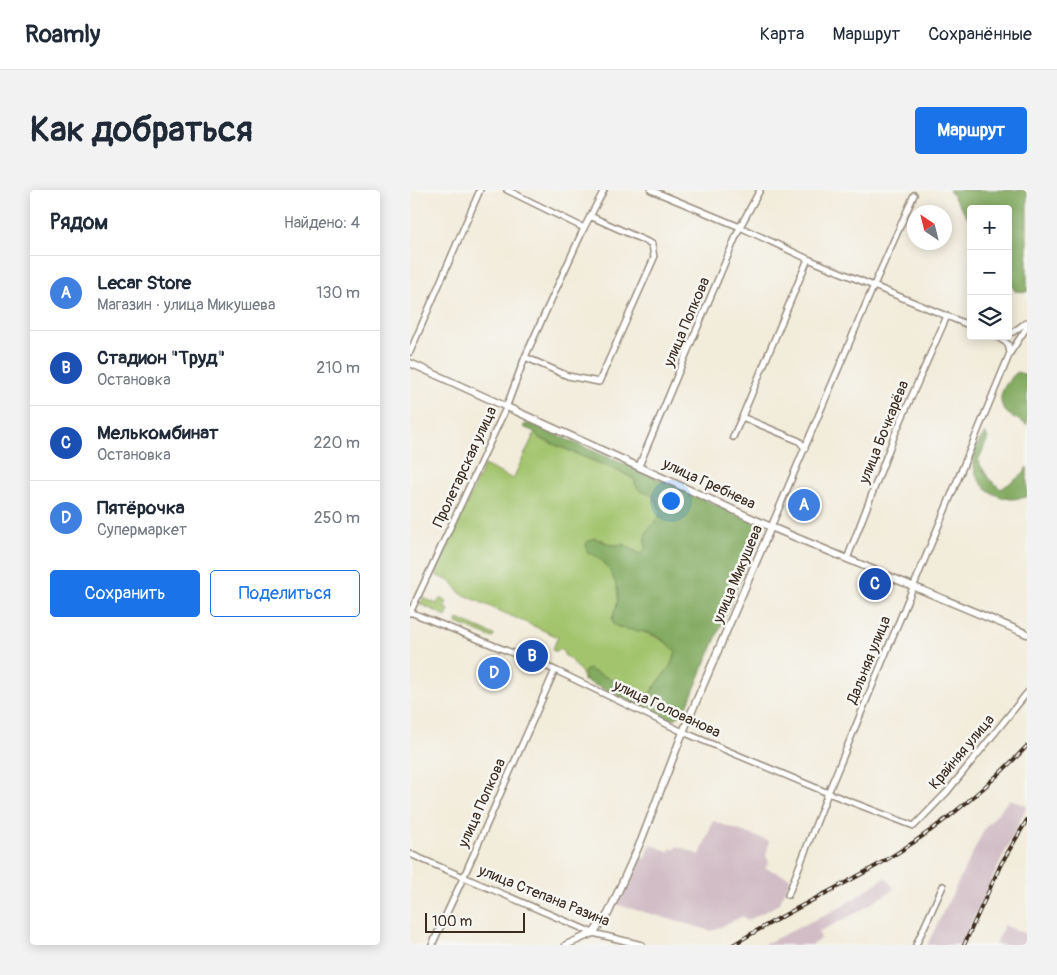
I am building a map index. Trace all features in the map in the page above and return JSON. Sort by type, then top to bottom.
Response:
[{"type":"street","points":[[410,352],[480,190]]},
{"type":"street","points":[[507,190],[584,228]]},
{"type":"street","name":"Пролетарская улица","points":[[410,613],[506,408],[525,357],[584,228],[604,190]]},
{"type":"street","points":[[651,190],[740,227],[808,259],[967,324]]},
{"type":"street","name":"улица Попкова","points":[[640,466],[740,227],[760,190]]},
{"type":"street","name":"улица Микушева","points":[[566,945],[593,933],[608,914],[641,842],[683,732],[914,195]]},
{"type":"street","points":[[525,357],[568,376],[600,382],[654,258],[652,244],[590,216]]},
{"type":"street","points":[[733,437],[808,259]]},
{"type":"street","name":"улица Бочкарёва","points":[[847,559],[895,434],[947,316]]},
{"type":"street","points":[[1012,332],[1027,322]]},
{"type":"street","name":"Дальняя улица","points":[[788,895],[828,793],[1010,353],[1027,327]]},
{"type":"street","points":[[1002,340],[1008,344],[1010,353]]},
{"type":"street","name":"улица Гребнева","points":[[410,363],[771,527],[1027,634]]},
{"type":"street","points":[[742,417],[799,440],[805,448]]},
{"type":"street","name":"улица Голованова","points":[[410,613],[555,670],[683,732],[828,793],[914,826]]},
{"type":"street","name":"улица Попкова","points":[[432,945],[555,670]]},
{"type":"street","name":"Крайняя улица","points":[[914,826],[946,792],[1027,693]]},
{"type":"street","name":"улица Степана Разина","points":[[410,854],[593,933],[642,945]]},
{"type":"street","points":[[916,945],[943,886]]},
{"type":"shaded area","points":[[1010,799],[1027,806],[962,942],[967,945],[927,945],[985,828]]},
{"type":"shaded area","points":[[713,821],[769,841],[766,856],[769,862],[765,868],[791,878],[779,904],[747,921],[743,916],[712,931],[615,904],[636,857],[645,859],[651,844],[669,852],[671,848],[675,850],[677,846],[700,855]]},
{"type":"shaded area","points":[[886,877],[894,889],[858,912],[818,932],[821,938],[812,945],[763,945],[841,907]]},
{"type":"shaded area","points":[[1004,925],[1027,935],[1027,945],[995,945]]},
{"type":"green space","points":[[949,190],[1027,190],[1027,292],[1015,291],[1012,287],[1012,205],[967,205],[967,217]]},
{"type":"green space","points":[[1017,372],[1027,375],[1027,425],[1007,413],[1001,402],[1005,385]]},
{"type":"green space","points":[[525,424],[531,424],[675,486],[763,527],[685,711],[675,719],[669,719],[586,681],[584,672],[588,669],[648,696],[673,662],[676,651],[662,639],[649,633],[624,629],[613,624],[618,600],[616,584],[604,563],[596,556],[587,552],[586,547],[587,542],[595,538],[611,545],[625,545],[640,554],[646,548],[646,533],[661,513],[657,501],[652,495],[640,491],[634,479],[539,438],[535,432],[523,427]]},
{"type":"green space","points":[[535,432],[539,438],[634,479],[636,486],[646,491],[657,503],[661,513],[646,548],[640,554],[625,545],[611,545],[600,539],[600,559],[610,572],[617,588],[618,599],[612,619],[617,627],[634,629],[649,634],[664,641],[677,651],[673,662],[648,696],[588,669],[584,676],[586,681],[583,681],[582,673],[564,655],[564,650],[560,649],[557,652],[552,650],[558,637],[460,593],[452,582],[437,576],[437,572],[484,465],[513,479]]},
{"type":"green space","points":[[985,433],[988,438],[978,461],[989,479],[1001,489],[1022,475],[1027,467],[1027,497],[1011,499],[999,496],[989,491],[981,483],[976,475],[974,454],[978,443]]},
{"type":"green space","points":[[424,598],[437,604],[440,598],[447,602],[444,607],[449,610],[446,617],[420,604]]},
{"type":"green space","points":[[458,619],[494,635],[493,638],[457,623]]},
{"type":"railway","points":[[733,945],[786,914],[876,866],[917,840],[993,780],[1027,746]]},
{"type":"railway","points":[[964,945],[1001,864],[1027,820]]},
{"type":"place","name":"Lecar Store","points":[[804,505]]},
{"type":"place","name":"Мелькомбинат","points":[[875,584]]},
{"type":"place","name":"Стадион \"Труд\"","points":[[532,656]]},
{"type":"place","name":"Пятёрочка","points":[[494,673]]}]
